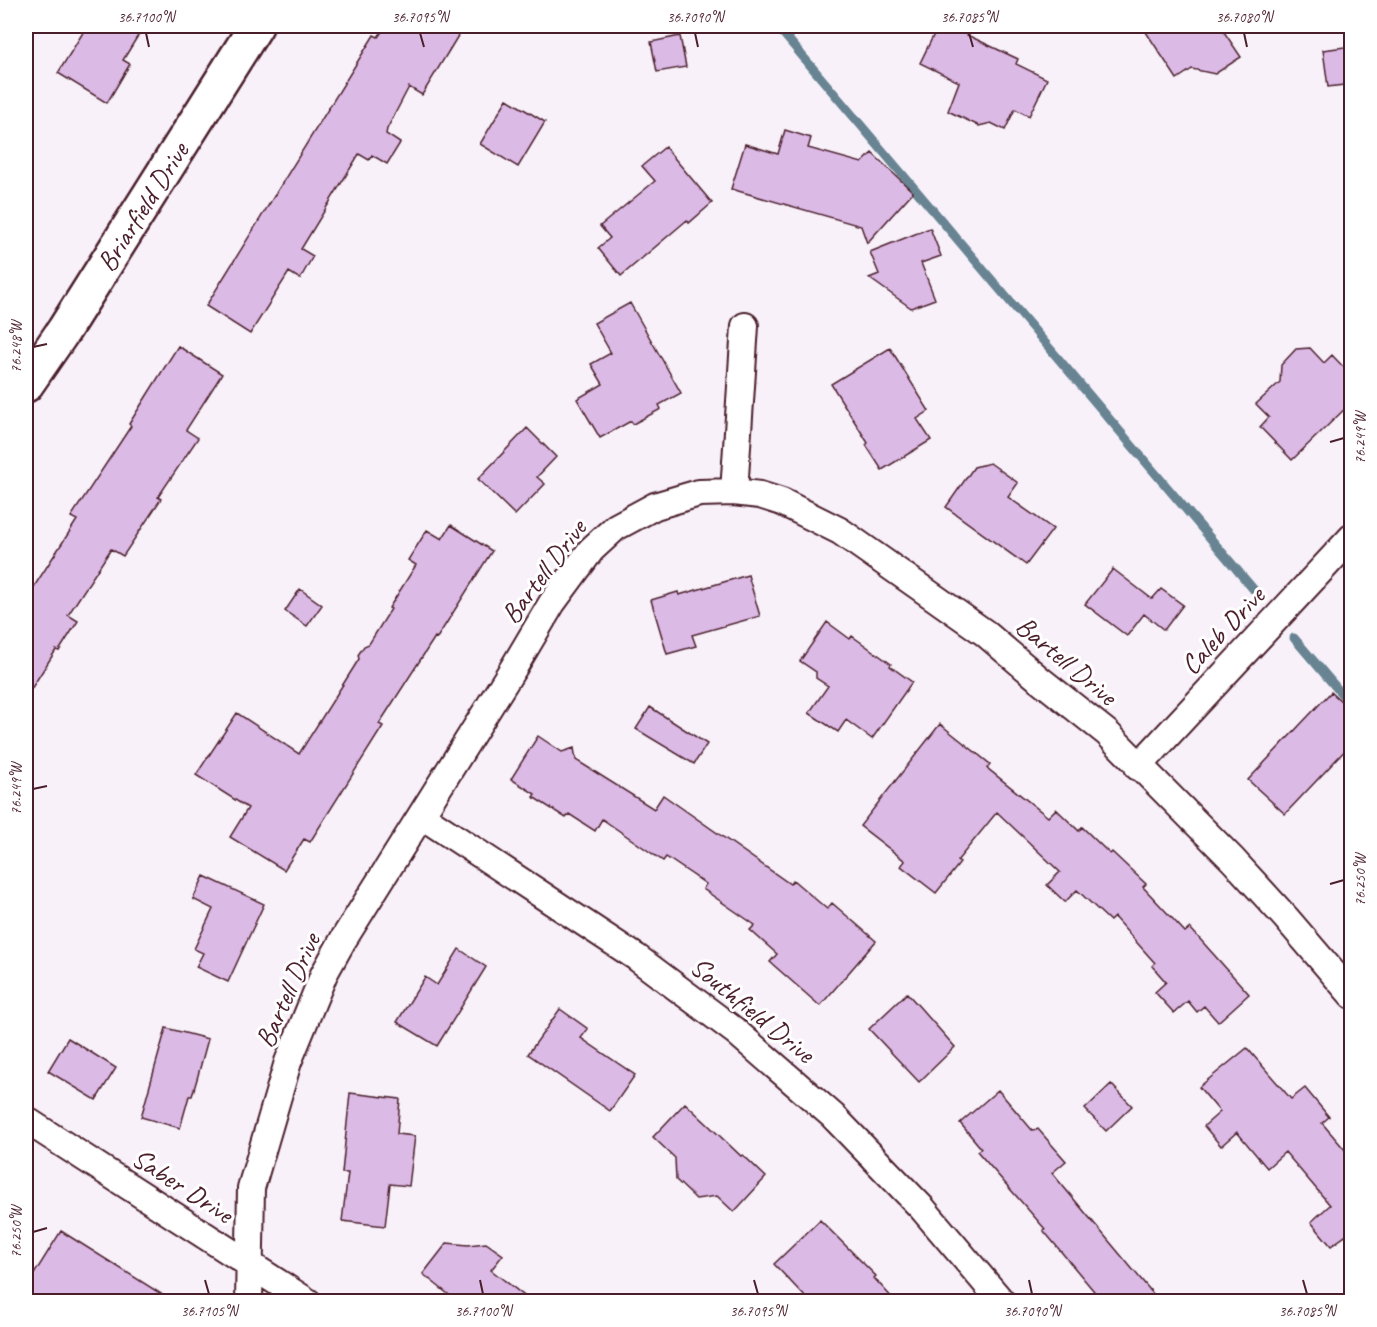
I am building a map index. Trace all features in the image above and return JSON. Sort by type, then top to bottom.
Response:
[{"type":"street","name":"Briarfield Drive","points":[[26,385],[64,330],[256,26]]},
{"type":"street","points":[[734,492],[745,327]]},
{"type":"street","name":"Bartell Drive","points":[[249,1302],[251,1188],[288,1062],[324,974],[552,603],[591,550],[616,527],[655,506],[699,494],[734,492],[760,495],[782,502],[840,531],[985,633],[1039,680],[1107,733],[1233,860],[1352,995]]},
{"type":"street","name":"Caleb Drive","points":[[1138,766],[1352,537]]},
{"type":"street","name":"Southfield Drive","points":[[422,816],[636,957],[735,1031],[833,1116],[922,1208],[1002,1302]]},
{"type":"street","name":"Saber Drive","points":[[26,1120],[308,1302]]},
{"type":"building","points":[[87,26],[144,26],[123,60],[130,64],[107,103],[58,73]]},
{"type":"building","points":[[386,26],[464,26],[422,95],[409,87],[387,129],[386,134],[400,143],[387,164],[372,155],[369,160],[359,154],[301,249],[313,256],[300,279],[289,272],[250,334],[206,306],[374,35],[378,37]]},
{"type":"building","points":[[938,26],[948,26],[1018,59],[1016,64],[1047,79],[1029,116],[1015,109],[1005,130],[991,123],[979,126],[948,111],[959,82],[920,63]]},
{"type":"building","points":[[1142,26],[1220,26],[1241,57],[1215,74],[1192,69],[1177,79]]},
{"type":"building","points":[[680,36],[686,67],[657,72],[651,42]]},
{"type":"building","points":[[1352,46],[1352,84],[1328,87],[1323,50]]},
{"type":"building","points":[[507,99],[545,122],[518,167],[480,144]]},
{"type":"building","points":[[785,130],[811,138],[808,148],[862,163],[872,153],[913,192],[867,243],[861,226],[731,189],[745,144],[778,154]]},
{"type":"building","points":[[665,147],[712,203],[689,223],[687,220],[621,276],[598,248],[610,238],[600,226],[655,181],[642,166]]},
{"type":"building","points":[[930,228],[941,256],[921,263],[935,299],[911,308],[869,278],[879,274],[870,252]]},
{"type":"building","points":[[630,303],[681,393],[659,405],[661,409],[633,424],[631,421],[600,438],[577,399],[603,384],[591,364],[611,353],[594,323]]},
{"type":"building","points":[[178,346],[222,374],[186,430],[198,438],[158,497],[161,499],[123,556],[111,549],[68,615],[78,621],[26,697],[26,599],[77,520],[71,517],[131,426],[129,424]]},
{"type":"building","points":[[890,348],[929,411],[917,419],[931,440],[882,470],[831,384]]},
{"type":"building","points":[[1310,348],[1324,363],[1332,355],[1352,376],[1352,402],[1292,460],[1260,427],[1269,417],[1256,404],[1280,382],[1281,365],[1296,349]]},
{"type":"building","points":[[527,428],[556,457],[537,477],[545,484],[515,515],[478,479]]},
{"type":"building","points":[[990,463],[1018,483],[1008,497],[1053,529],[1026,565],[946,507],[974,467]]},
{"type":"building","points":[[451,525],[492,551],[379,724],[383,726],[310,842],[304,839],[284,870],[230,837],[248,808],[196,775],[237,713],[299,754],[359,659],[358,655],[364,646],[369,644],[391,609],[389,608],[416,565],[408,560],[427,530],[442,539]]},
{"type":"building","points":[[1113,569],[1152,599],[1161,589],[1183,605],[1164,630],[1144,614],[1127,636],[1085,604]]},
{"type":"building","points":[[748,575],[760,616],[692,635],[696,646],[667,654],[651,600],[678,592],[679,595]]},
{"type":"building","points":[[300,589],[322,605],[307,626],[285,611]]},
{"type":"building","points":[[827,622],[850,639],[852,636],[912,682],[872,739],[846,720],[838,732],[809,713],[828,686],[816,678],[816,672],[800,661]]},
{"type":"building","points":[[1331,692],[1352,711],[1352,743],[1285,814],[1248,780]]},
{"type":"building","points":[[650,707],[707,744],[694,764],[636,729]]},
{"type":"building","points":[[940,724],[990,764],[987,768],[1048,817],[1056,809],[1079,831],[1082,827],[1110,854],[1112,852],[1146,884],[1143,887],[1185,932],[1190,928],[1249,994],[1218,1022],[1204,1006],[1197,1012],[1188,1001],[1174,1013],[1155,992],[1166,982],[1152,966],[1155,963],[1114,917],[1110,921],[1077,890],[1065,902],[1047,885],[1060,872],[997,812],[957,861],[960,863],[936,893],[901,866],[905,861],[860,826]]},
{"type":"building","points":[[538,736],[562,752],[574,748],[576,760],[654,809],[663,795],[790,884],[793,880],[827,909],[832,903],[876,941],[820,1006],[770,962],[777,954],[750,930],[755,925],[703,889],[706,884],[666,857],[663,861],[602,819],[595,831],[569,814],[566,818],[533,797],[535,794],[511,779]]},
{"type":"building","points":[[204,876],[264,904],[228,982],[196,967],[203,953],[194,949],[213,909],[193,899]]},
{"type":"building","points":[[459,949],[486,967],[437,1046],[397,1022],[425,977],[437,985]]},
{"type":"building","points":[[907,993],[955,1047],[919,1082],[869,1029]]},
{"type":"building","points":[[560,1009],[588,1029],[581,1038],[635,1075],[610,1111],[528,1054]]},
{"type":"building","points":[[166,1028],[208,1039],[192,1096],[189,1096],[180,1128],[141,1117]]},
{"type":"building","points":[[68,1038],[116,1068],[96,1100],[48,1071]]},
{"type":"building","points":[[1247,1048],[1291,1099],[1305,1088],[1329,1117],[1322,1123],[1352,1158],[1352,1231],[1331,1246],[1311,1222],[1330,1205],[1285,1152],[1267,1168],[1237,1132],[1221,1146],[1204,1126],[1220,1112],[1199,1087]]},
{"type":"building","points":[[1111,1084],[1132,1106],[1106,1131],[1085,1109]]},
{"type":"building","points":[[998,1090],[1032,1130],[1038,1129],[1066,1161],[1052,1173],[1160,1302],[1103,1302],[1043,1230],[1045,1229],[977,1151],[981,1148],[960,1123]]},
{"type":"building","points":[[350,1093],[400,1099],[397,1134],[415,1136],[409,1186],[390,1184],[385,1226],[342,1221],[348,1173],[342,1173]]},
{"type":"building","points":[[685,1103],[766,1177],[734,1212],[717,1196],[696,1199],[676,1180],[675,1158],[653,1137]]},
{"type":"building","points":[[820,1220],[876,1276],[874,1278],[896,1302],[810,1302],[774,1264]]},
{"type":"building","points":[[61,1231],[174,1302],[41,1302],[26,1292],[26,1287]]},
{"type":"building","points":[[447,1243],[468,1245],[486,1243],[503,1255],[491,1270],[532,1302],[458,1302],[423,1274]]},
{"type":"waterway","points":[[777,26],[1260,597]]},
{"type":"waterway","points":[[1294,638],[1352,706]]}]
